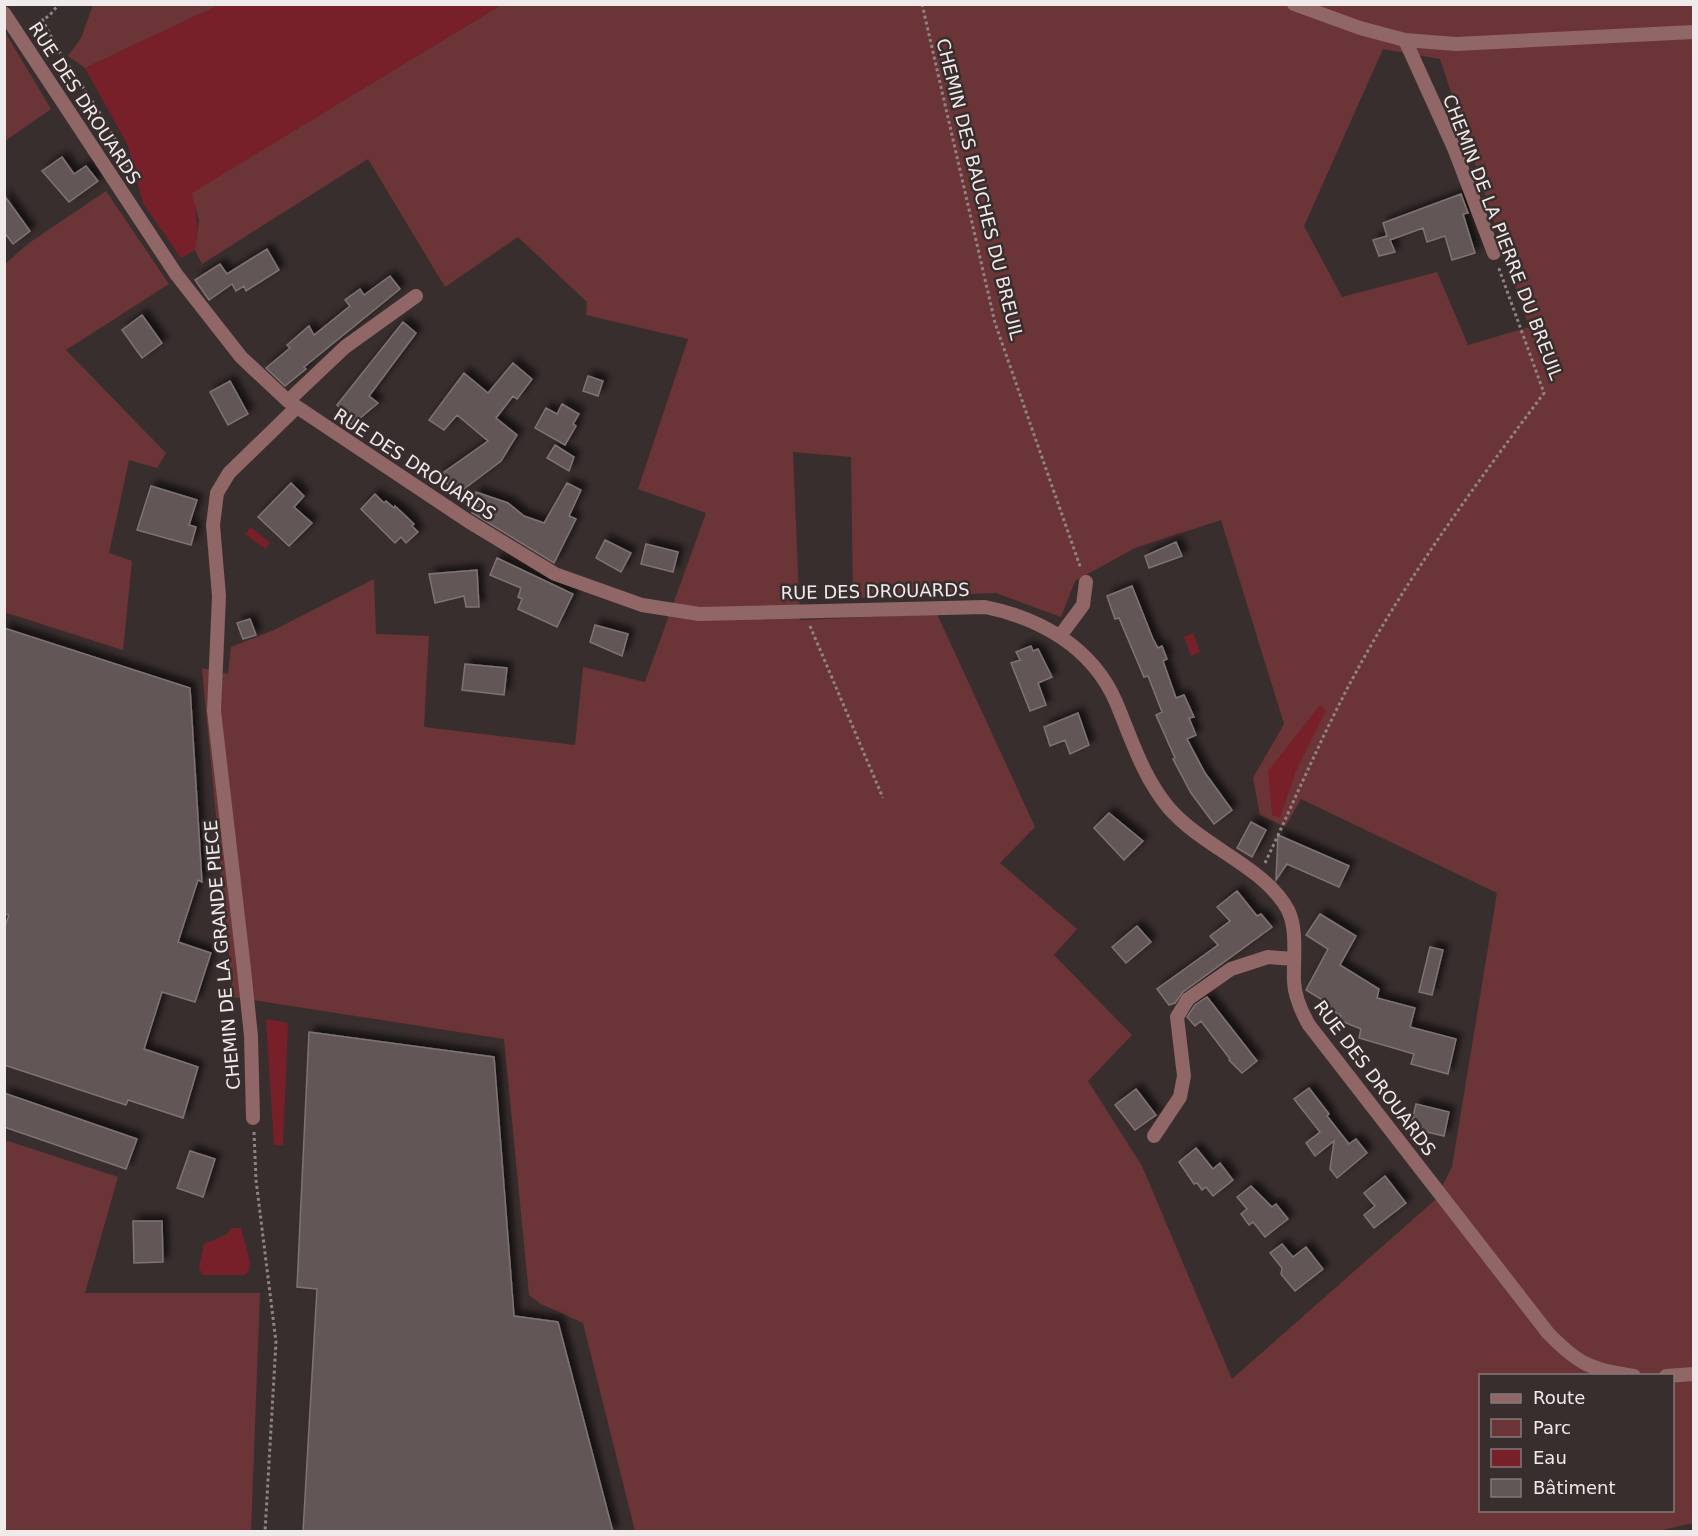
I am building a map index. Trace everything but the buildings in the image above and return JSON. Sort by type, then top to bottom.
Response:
[{"type":"street","points":[[1294,4],[1360,28],[1405,40],[1456,44],[1694,32]]},
{"type":"street","name":"RUE DES DROUARDS","points":[[4,13],[176,274],[241,357],[293,404],[468,521],[555,574],[642,605],[687,612],[985,607],[1029,619],[1060,636],[1086,657],[1100,674],[1114,698],[1146,773],[1168,807],[1204,840],[1271,885],[1290,914],[1297,998],[1309,1025],[1548,1333],[1573,1358],[1603,1372],[1618,1374]]},
{"type":"street","name":"CHEMIN DE LA PIERRE DU BREUIL","points":[[1405,40],[1454,148],[1494,254]]},
{"type":"street","name":"CHEMIN DE LA GRANDE PIECE","points":[[253,1118],[251,1036],[214,711],[219,596],[213,525],[218,493],[229,473],[345,347],[416,296]]},
{"type":"street","points":[[1060,636],[1083,605],[1086,582]]},
{"type":"street","points":[[1154,1136],[1180,1097],[1184,1076],[1177,1017],[1188,999],[1231,969],[1268,957],[1294,959]]},
{"type":"street","points":[[1674,1375],[1694,1374]]},
{"type":"path","points":[[18,34],[42,20],[59,4]]},
{"type":"path","name":"CHEMIN DES BAUCHES DU BREUIL","points":[[922,4],[995,323],[1086,582]]},
{"type":"path","points":[[42,20],[69,67],[89,93],[123,152],[134,184]]},
{"type":"path","name":"CHEMIN DE LA PIERRE DU BREUIL","points":[[1259,876],[1352,680],[1422,563],[1474,487],[1544,393],[1494,254]]},
{"type":"path","points":[[805,611],[883,798]]},
{"type":"path","points":[[253,1118],[256,1180],[276,1342],[265,1532]]},
{"type":"green space","points":[[93,5],[219,5],[85,68],[68,56],[81,38]]},
{"type":"green space","points":[[501,5],[1693,5],[1693,1523],[1654,1532],[635,1531],[583,1323],[541,1304],[529,1295],[504,1039],[233,997],[202,668],[228,674],[231,647],[274,630],[374,579],[376,634],[429,636],[424,727],[575,745],[583,667],[645,682],[706,513],[638,489],[688,339],[586,315],[587,302],[518,237],[445,287],[368,159],[202,264],[195,250],[199,220],[191,193]],"holes":[[[1383,49],[1440,59],[1529,327],[1468,345],[1437,272],[1342,297],[1304,226]],[[793,452],[851,457],[853,598],[996,593],[1061,617],[1075,581],[1135,548],[1221,520],[1284,724],[1253,778],[1260,815],[1285,827],[1301,799],[1497,893],[1452,1167],[1435,1200],[1232,1379],[1142,1166],[1088,1081],[1132,1035],[1054,955],[1077,929],[1000,863],[1035,827],[937,614],[800,620]]]},
{"type":"green space","points":[[5,32],[51,109],[4,141]]},
{"type":"green space","points":[[106,191],[169,284],[66,350],[166,453],[157,468],[129,460],[109,553],[132,561],[123,650],[4,612],[5,264],[29,243]]},
{"type":"green space","points":[[5,1140],[118,1177],[85,1293],[260,1293],[251,1531],[5,1531]]},
{"type":"water","points":[[219,5],[501,5],[192,193],[197,221],[195,250],[181,258],[143,203],[128,146],[85,68]]},
{"type":"water","points":[[251,527],[270,543],[265,549],[245,534]]},
{"type":"water","points":[[1193,633],[1200,652],[1191,656],[1184,637]]},
{"type":"water","points":[[1320,705],[1326,711],[1296,771],[1280,818],[1272,815],[1268,771]]},
{"type":"water","points":[[266,1019],[288,1023],[283,1145],[274,1145]]},
{"type":"water","points":[[231,1228],[241,1228],[250,1262],[249,1271],[244,1275],[203,1275],[199,1268],[204,1244],[226,1235]]}]
